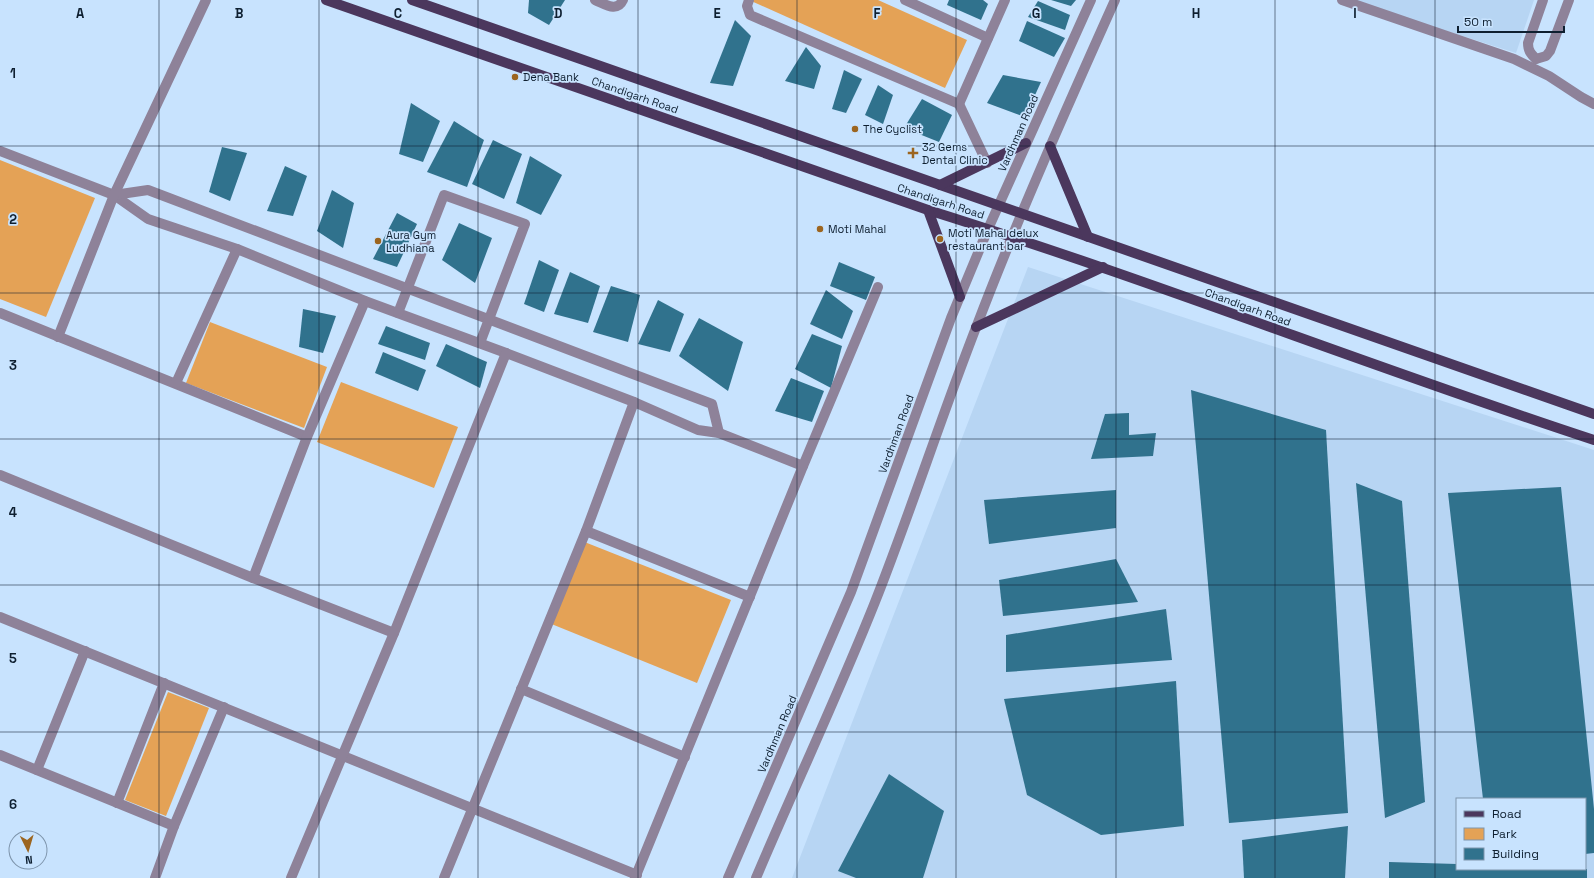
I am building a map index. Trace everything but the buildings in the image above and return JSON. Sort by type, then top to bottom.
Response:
[{"type":"main road","name":"Chandigarh Road","points":[[326,0],[928,210],[1012,236],[1103,267],[1497,408],[1594,440]]},
{"type":"main road","name":"Chandigarh Road","points":[[412,0],[1594,414]]},
{"type":"main road","points":[[940,185],[1026,143]]},
{"type":"main road","points":[[1050,146],[1088,237]]},
{"type":"main road","points":[[928,210],[960,297]]},
{"type":"main road","points":[[976,327],[1103,267]]},
{"type":"street","points":[[58,337],[114,195],[206,0]]},
{"type":"street","points":[[595,0],[611,7],[615,7],[624,0]]},
{"type":"street","points":[[749,0],[747,6],[750,15],[959,104],[987,163]]},
{"type":"street","points":[[905,0],[988,38]]},
{"type":"street","points":[[959,104],[1005,0]]},
{"type":"street","name":"Vardhman Road","points":[[728,878],[851,592],[960,297],[988,229],[1091,0]]},
{"type":"street","points":[[756,878],[873,607],[976,327],[1012,236],[1115,0]]},
{"type":"street","points":[[1342,0],[1514,59],[1535,63],[1581,98],[1594,104]]},
{"type":"street","points":[[1535,63],[1528,48],[1528,43],[1543,0]]},
{"type":"street","points":[[1535,63],[1546,56],[1550,51],[1568,0]]},
{"type":"street","points":[[0,151],[114,195],[148,219],[237,249],[364,301],[480,343],[634,402],[698,430],[719,433],[803,466]]},
{"type":"street","points":[[114,195],[148,190],[712,404],[719,433]]},
{"type":"street","points":[[398,313],[444,195],[525,224],[480,343]]},
{"type":"street","points":[[176,383],[237,249]]},
{"type":"street","points":[[0,617],[343,755],[636,876],[803,466],[878,287]]},
{"type":"street","points":[[253,578],[307,437],[364,301]]},
{"type":"street","points":[[0,313],[307,437]]},
{"type":"street","points":[[291,878],[394,633],[506,353]]},
{"type":"street","points":[[444,878],[586,531],[634,402]]},
{"type":"street","points":[[0,475],[253,578],[394,633]]},
{"type":"street","points":[[586,531],[750,597]]},
{"type":"street","points":[[37,770],[85,651]]},
{"type":"street","points":[[116,803],[164,683]]},
{"type":"street","points":[[521,689],[685,757]]},
{"type":"street","points":[[155,878],[174,826],[224,707]]},
{"type":"street","points":[[0,755],[174,826]]},
{"type":"shaded area","points":[[1349,0],[1534,0],[1516,53]]},
{"type":"shaded area","points":[[1028,267],[1594,450],[1594,878],[792,878]]},
{"type":"green space","points":[[749,0],[878,0],[967,40],[945,88]]},
{"type":"green space","points":[[0,160],[95,198],[46,317],[0,299]]},
{"type":"green space","points":[[210,322],[327,367],[304,428],[186,383]]},
{"type":"green space","points":[[341,382],[458,427],[434,488],[317,442]]},
{"type":"green space","points":[[582,541],[731,600],[697,683],[549,623]]},
{"type":"green space","points":[[168,692],[209,708],[166,816],[125,800]]},
{"type":"place","name":"Dena Bank","points":[[515,77]]},
{"type":"place","name":"The Cyclist","points":[[855,129]]},
{"type":"place","name":"32 Gems Dental Clinic","points":[[913,153]]},
{"type":"place","name":"Moti Mahal","points":[[820,229]]},
{"type":"place","name":"Moti Mahal delux restaurant bar","points":[[940,239]]},
{"type":"place","name":"Aura Gym Ludhiana","points":[[378,241]]}]
